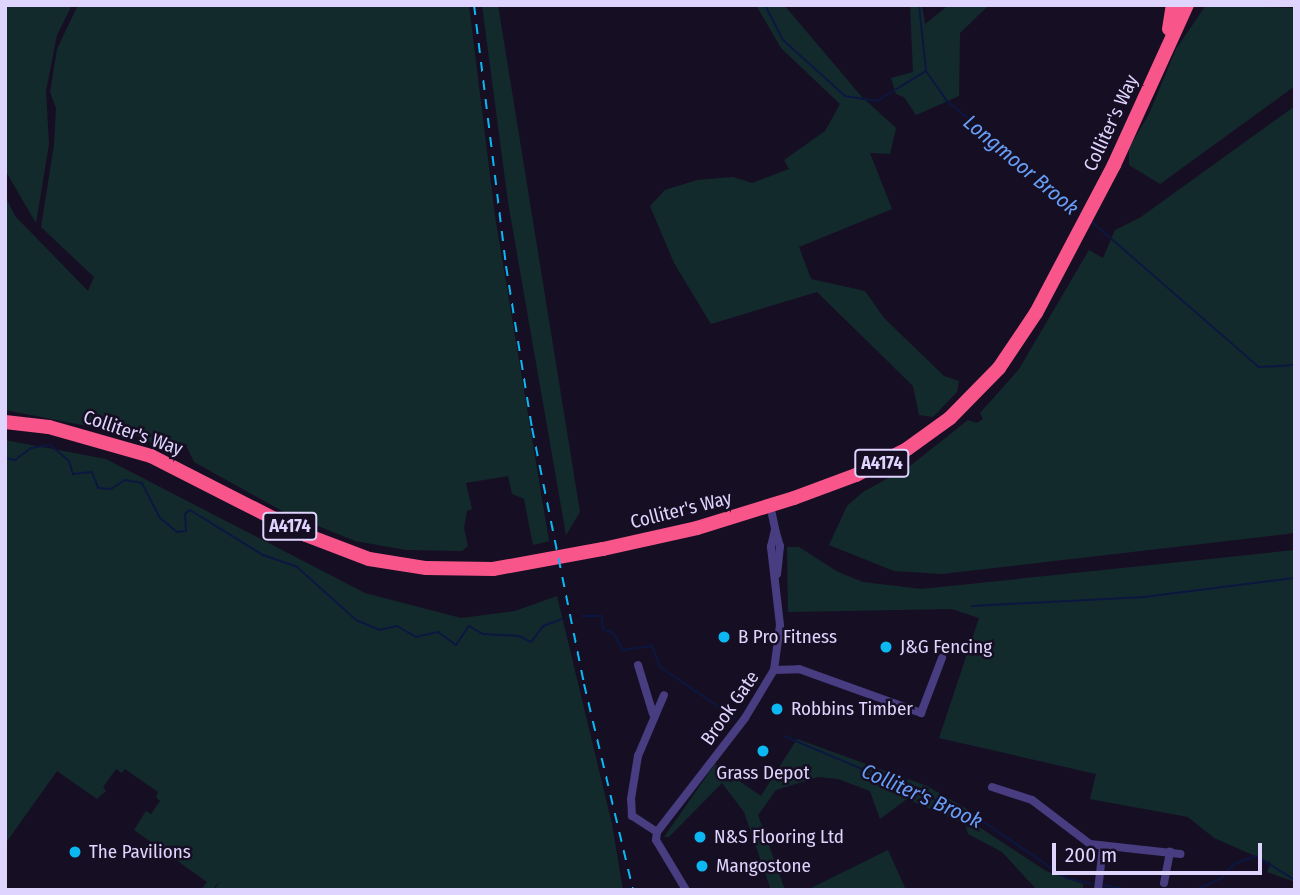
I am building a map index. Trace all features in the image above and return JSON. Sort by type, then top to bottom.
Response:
[{"type":"highway","name":"Colliter's Way","points":[[1164,55],[1174,5]]},
{"type":"highway","name":"Colliter's Way","points":[[5,422],[50,428],[151,456],[306,535],[369,559],[426,568],[519,565],[697,528],[770,505],[880,464],[950,418],[1015,346],[1092,206],[1187,5]]},
{"type":"highway","name":"A4174","points":[[1164,55],[1194,5]]},
{"type":"street","points":[[770,505],[775,528],[771,539],[777,574],[780,625],[774,670]]},
{"type":"street","name":"Brook Gate","points":[[657,832],[745,718],[774,670],[799,669],[922,713],[942,658]]},
{"type":"street","points":[[638,665],[653,713]]},
{"type":"street","points":[[664,695],[653,713],[638,756],[631,799],[632,816],[657,832],[656,840],[686,890]]},
{"type":"street","points":[[992,787],[1032,800],[1076,838],[1103,846],[1180,855]]},
{"type":"street","points":[[1098,890],[1103,846]]},
{"type":"street","points":[[1164,883],[1170,852]]},
{"type":"green space","points":[[5,5],[72,5],[57,35],[46,91],[49,144],[36,223],[5,170]]},
{"type":"green space","points":[[78,5],[469,5],[495,216],[549,541],[533,545],[524,499],[512,494],[508,476],[466,483],[472,509],[467,511],[464,528],[468,546],[462,551],[406,550],[355,541],[284,512],[194,462],[186,445],[161,448],[138,436],[5,410],[5,196],[15,216],[88,291],[94,277],[41,227],[54,145],[56,108],[50,92],[57,49]]},
{"type":"green space","points":[[482,5],[498,5],[580,512],[566,535],[508,202]]},
{"type":"green space","points":[[756,5],[784,5],[862,97],[896,128],[890,154],[870,153],[892,209],[799,247],[811,279],[865,291],[884,318],[944,376],[959,381],[957,392],[933,417],[919,415],[913,386],[817,292],[711,324],[674,263],[650,206],[665,190],[697,180],[733,177],[752,183],[789,169],[784,160],[825,131],[840,104],[781,48]]},
{"type":"green space","points":[[910,5],[922,5],[925,24],[949,5],[989,5],[960,33],[959,96],[916,115],[904,97],[896,94],[891,78],[913,72]]},
{"type":"green space","points":[[1206,5],[1295,8],[1295,86],[1160,184],[1129,165],[1129,148],[1149,114],[1176,49]]},
{"type":"green space","points":[[1295,106],[1295,533],[942,574],[894,571],[829,545],[847,506],[863,492],[910,466],[968,420],[977,423],[983,419],[980,413],[1019,369],[1089,250],[1103,258],[1115,230],[1141,217]]},
{"type":"green space","points":[[5,440],[106,459],[365,593],[461,618],[515,611],[557,596],[612,824],[623,890],[214,890],[220,881],[212,890],[201,890],[207,882],[134,830],[146,811],[151,814],[160,801],[156,797],[158,792],[125,769],[122,773],[116,769],[103,787],[106,791],[97,799],[57,771],[5,844]]},
{"type":"green space","points":[[787,547],[799,547],[838,572],[863,582],[921,589],[1295,550],[1295,882],[1267,872],[1271,863],[1214,838],[1188,817],[1090,799],[1096,774],[939,738],[979,618],[952,609],[788,612]]},
{"type":"green space","points":[[797,739],[927,786],[972,812],[976,825],[1046,871],[1083,884],[1083,888],[1036,889],[1002,852],[968,834],[965,824],[907,799],[880,819],[870,791],[838,779],[818,777],[776,790],[758,815],[785,890],[771,890],[744,812],[722,783],[669,837],[664,837],[715,764],[761,796]]},
{"type":"green space","points":[[888,850],[906,890],[807,890]]},
{"type":"waterway","name":"Longmoor Brook","points":[[765,5],[783,40],[845,96],[877,101],[926,71],[947,101],[1082,214]]},
{"type":"waterway","points":[[919,5],[926,70]]},
{"type":"waterway","name":"Longmoor Brook","points":[[1092,222],[1259,367],[1295,365]]},
{"type":"waterway","name":"Colliter's Brook","points":[[5,458],[15,460],[31,448],[50,445],[69,461],[73,474],[92,472],[98,488],[111,489],[125,480],[142,483],[159,517],[177,532],[186,531],[185,514],[190,510],[263,555],[297,567],[356,620],[379,630],[397,626],[416,637],[438,632],[456,645],[469,626],[483,634],[519,636],[531,642],[543,626],[562,619]]},
{"type":"waterway","points":[[972,606],[1144,597],[1295,578]]},
{"type":"waterway","name":"Colliter's Brook","points":[[582,616],[602,616],[603,629],[613,633],[623,650],[652,646],[660,667],[735,718]]},
{"type":"waterway","name":"Colliter's Brook","points":[[784,736],[978,818],[1066,878],[1091,884]]},
{"type":"waterway","name":"Colliter's Brook","points":[[1196,890],[1220,879],[1234,864],[1256,856],[1295,880]]},
{"type":"waterway","name":"Colliter's Brook","points":[[1103,885],[1128,890]]},
{"type":"railway","points":[[474,5],[506,266],[532,428],[584,684],[633,890]]},
{"type":"place","name":"B Pro Fitness","points":[[724,637]]},
{"type":"place","name":"J&G Fencing","points":[[886,647]]},
{"type":"place","name":"Robbins Timber","points":[[777,709]]},
{"type":"place","name":"Grass Depot","points":[[763,751]]},
{"type":"place","name":"N&S Flooring Ltd","points":[[700,837]]},
{"type":"place","name":"The Pavilions","points":[[75,852]]},
{"type":"place","name":"Mangostone","points":[[702,866]]}]
